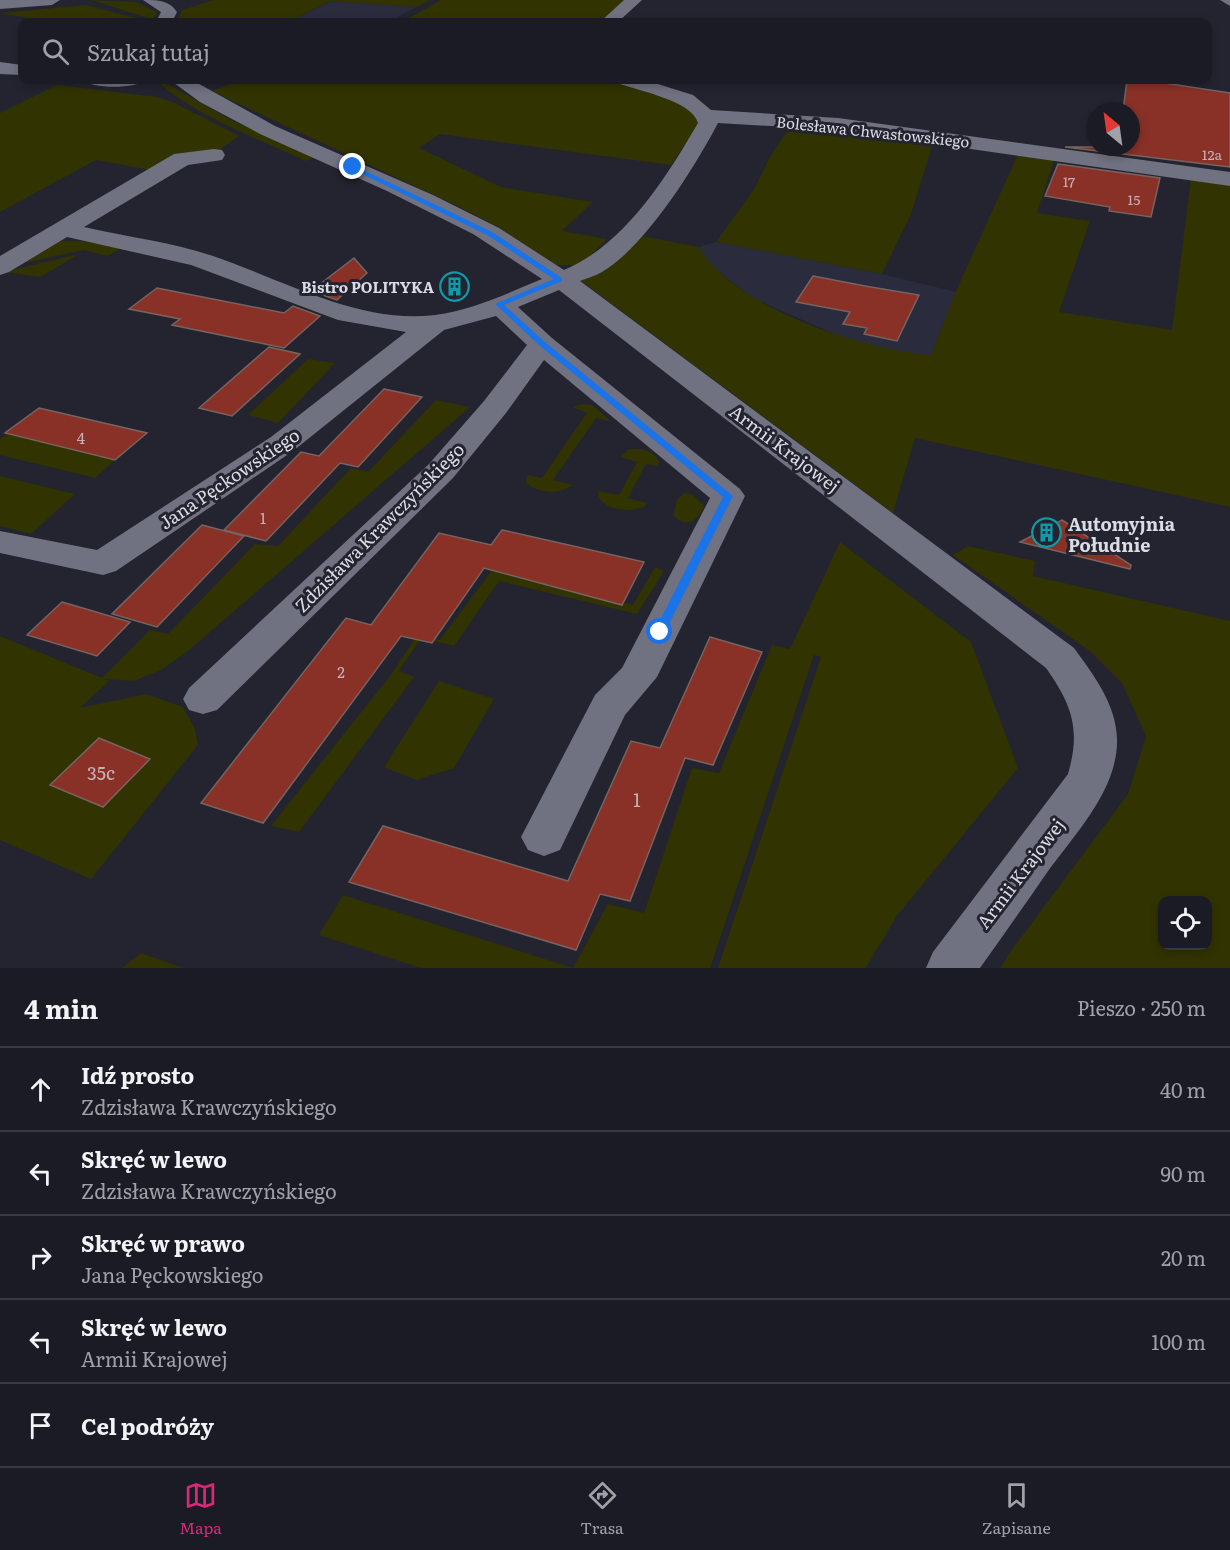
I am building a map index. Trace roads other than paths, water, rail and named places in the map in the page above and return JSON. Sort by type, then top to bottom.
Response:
[{"type":"street","points":[[0,4],[52,0]]},
{"type":"street","points":[[151,0],[166,7],[169,12],[166,18]]},
{"type":"street","points":[[613,18],[634,0]]},
{"type":"street","points":[[0,68],[18,70]]},
{"type":"street","name":"Armii Krajowej","points":[[186,84],[204,97],[244,118],[395,186],[490,233],[615,318],[1060,658],[1082,689],[1090,705],[1098,739],[1089,777],[1080,793],[951,968]]},
{"type":"street","points":[[559,280],[593,267],[630,231],[649,210],[697,144],[708,123],[706,116],[686,99],[639,84]]},
{"type":"street","name":"Bolesława Chwastowskiego","points":[[706,116],[838,124],[1230,179]]},
{"type":"street","points":[[0,267],[182,159],[214,155]]},
{"type":"street","name":"Jana Pęckowskiego","points":[[62,229],[203,260],[272,285],[299,298],[385,321],[435,323],[499,304],[559,280]]},
{"type":"street","points":[[499,304],[542,344],[728,496],[637,677],[609,706],[544,837]]},
{"type":"street","name":"Jana Pęckowskiego","points":[[0,542],[28,550],[103,563],[282,444],[435,323]]},
{"type":"street","name":"Zdzisława Krawczyńskiego","points":[[203,699],[441,471],[495,407],[542,344]]},
{"type":"place","name":"Bistro POLITYKA","points":[[455,286]]},
{"type":"place","name":"Automyjnia Południe","points":[[1047,533]]}]
